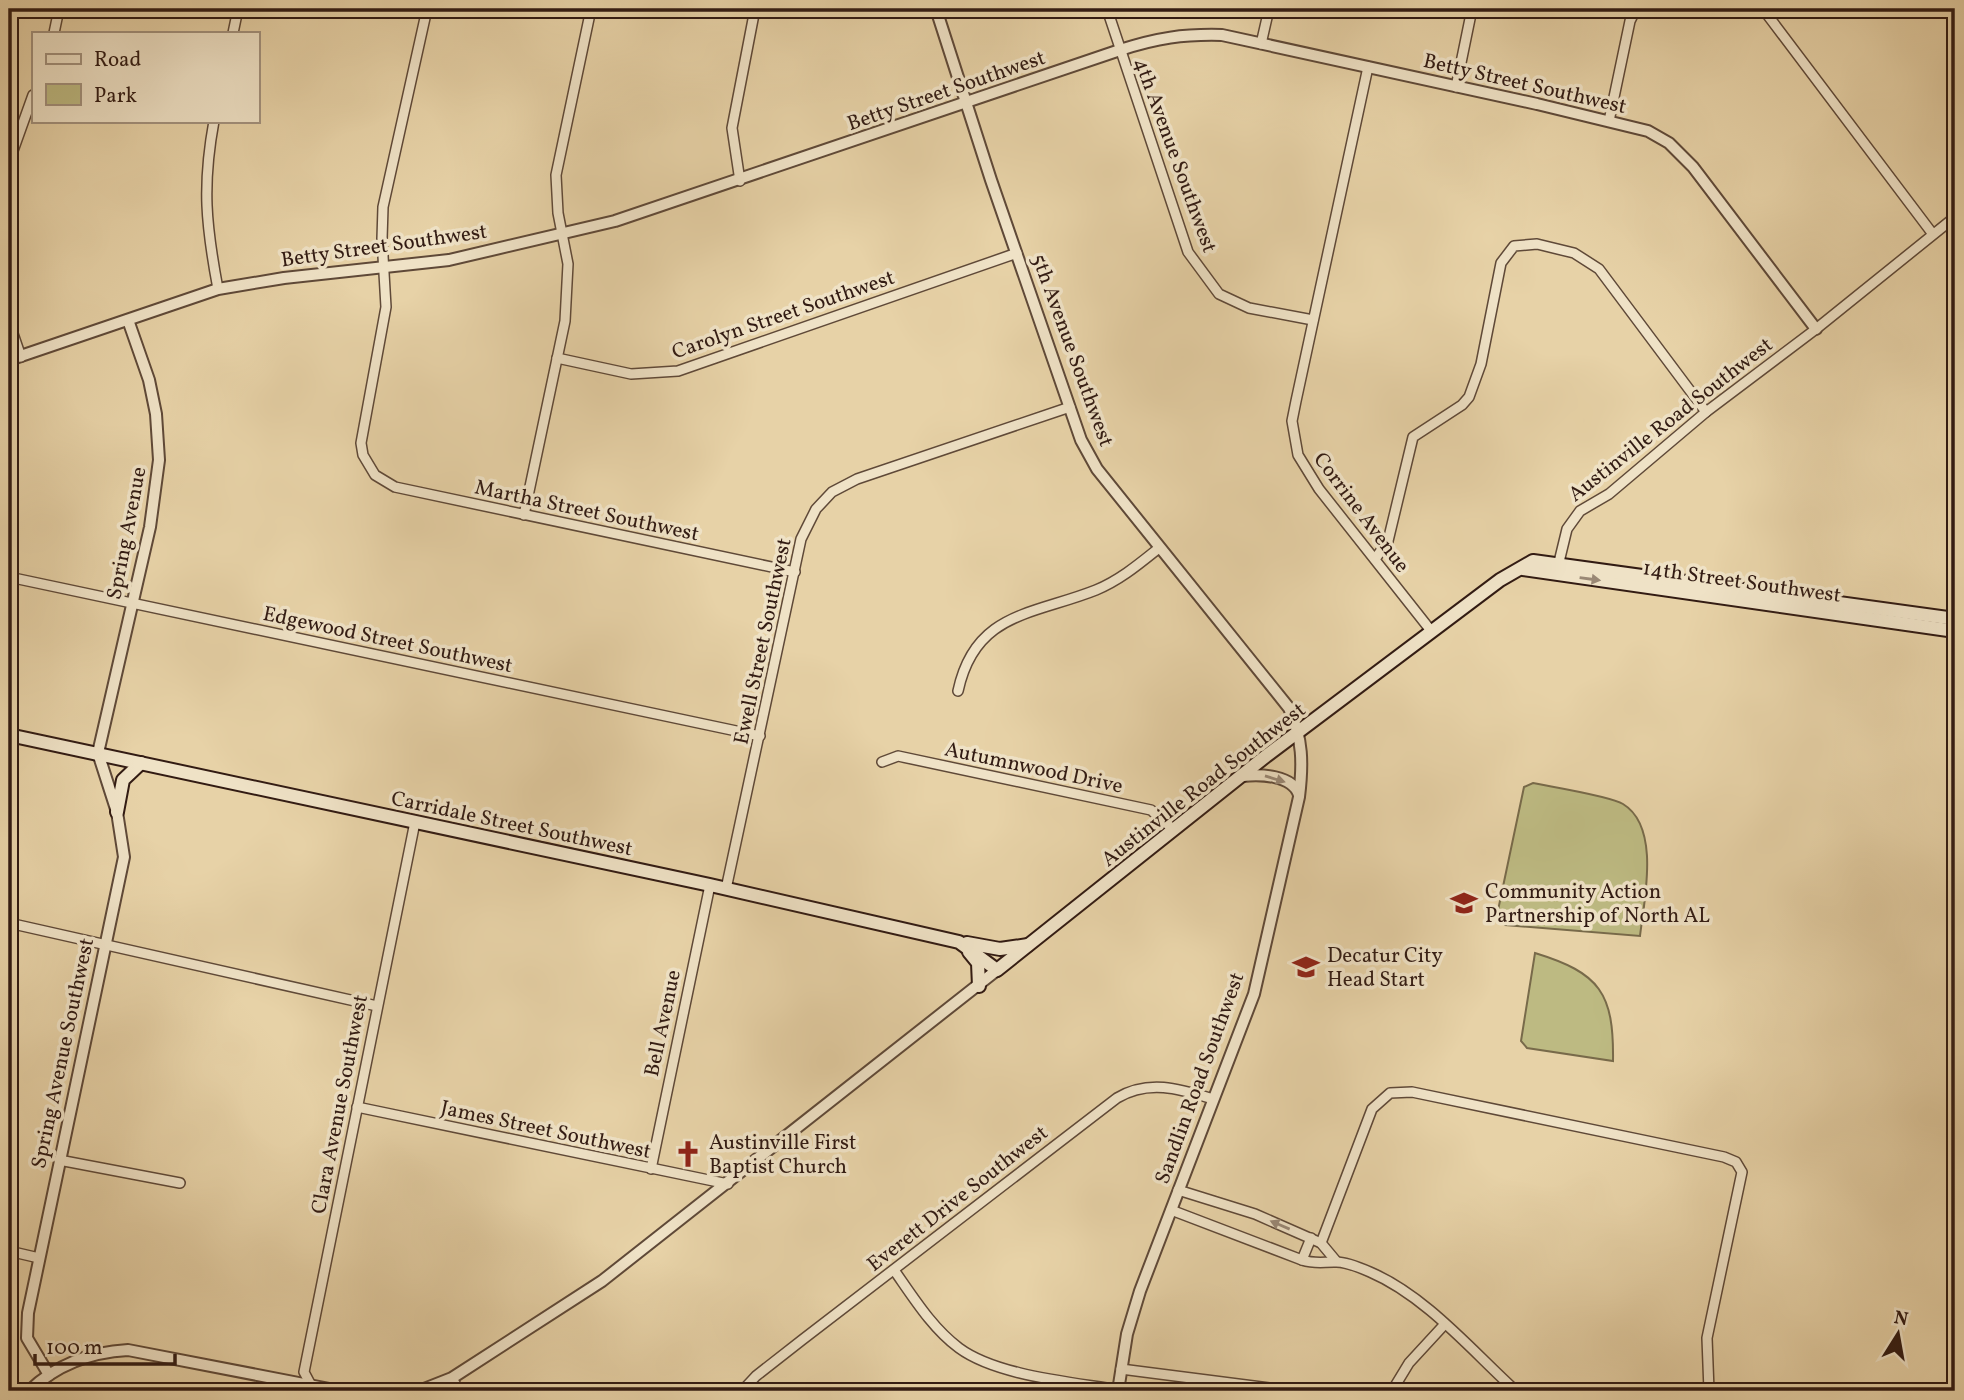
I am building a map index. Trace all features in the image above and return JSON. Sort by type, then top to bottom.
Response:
[{"type":"main road","name":"Austinville Road Southwest","points":[[997,970],[1243,776],[1500,580],[1523,569],[1532,561],[1559,562]]},
{"type":"main road","name":"14th Street Southwest","points":[[1559,562],[1955,619]]},
{"type":"main road","name":"14th Street Southwest","points":[[1523,569],[1955,631]]},
{"type":"main road","name":"Carridale Street Southwest","points":[[9,736],[710,885],[959,942],[997,970]]},
{"type":"main road","points":[[117,811],[123,780],[141,763]]},
{"type":"main road","points":[[959,942],[1000,949],[1028,945]]},
{"type":"main road","points":[[959,942],[978,963],[979,986]]},
{"type":"street","points":[[54,32],[59,9]]},
{"type":"street","points":[[233,32],[238,9]]},
{"type":"street","points":[[384,268],[383,207],[427,9]]},
{"type":"street","points":[[524,515],[568,296],[568,264],[556,175],[591,9]]},
{"type":"street","points":[[740,181],[732,128],[755,9]]},
{"type":"street","name":"5th Avenue Southwest","points":[[936,9],[1081,440],[1097,469],[1289,708],[1300,732]]},
{"type":"street","name":"4th Avenue Southwest","points":[[1107,9],[1184,240],[1202,273],[1219,294],[1249,308],[1313,320]]},
{"type":"street","points":[[1261,44],[1269,9]]},
{"type":"street","points":[[1456,87],[1472,9]]},
{"type":"street","points":[[1609,121],[1630,21],[1636,9]]},
{"type":"street","points":[[1763,9],[1933,233]]},
{"type":"street","name":"Betty Street Southwest","points":[[9,360],[218,289],[449,260],[562,235],[740,181],[1120,50],[1164,36],[1192,34],[1222,35],[1648,131],[1669,143],[1693,167],[1816,329]]},
{"type":"street","name":"Corrine Avenue","points":[[1368,67],[1292,421],[1293,436],[1298,456],[1319,489],[1432,632]]},
{"type":"street","points":[[9,162],[32,98]]},
{"type":"street","points":[[214,122],[205,197],[218,289]]},
{"type":"street","name":"Austinville Road Southwest","points":[[1559,562],[1567,529],[1580,511],[1609,494],[1706,412],[1816,329],[1955,217]]},
{"type":"street","points":[[1375,559],[1388,541],[1413,437],[1462,405],[1469,397],[1481,364],[1501,264],[1514,246],[1537,244],[1574,253],[1599,269],[1706,412]]},
{"type":"street","name":"Carolyn Street Southwest","points":[[557,358],[631,374],[678,371],[1017,253]]},
{"type":"street","name":"Martha Street Southwest","points":[[384,268],[385,319],[361,443],[363,455],[375,475],[395,487],[794,572]]},
{"type":"street","name":"Spring Avenue","points":[[98,753],[150,527],[159,460],[156,414],[149,380],[128,320]]},
{"type":"street","points":[[9,322],[21,357]]},
{"type":"street","name":"Ewell Street Southwest","points":[[726,889],[794,572],[806,528],[816,509],[832,492],[867,474],[1070,407]]},
{"type":"street","points":[[958,691],[968,656],[991,631],[1022,615],[1118,580],[1159,548]]},
{"type":"street","name":"Edgewood Street Southwest","points":[[9,577],[760,736]]},
{"type":"street","name":"Sandlin Road Southwest","points":[[1119,1390],[1121,1369],[1139,1291],[1257,983],[1299,797],[1303,769],[1300,732]]},
{"type":"street","name":"Spring Avenue Southwest","points":[[49,1375],[27,1338],[27,1313],[124,857],[117,811],[98,753]]},
{"type":"street","name":"Autumnwood Drive","points":[[882,762],[898,756],[1151,810],[1174,830]]},
{"type":"street","points":[[1243,776],[1263,775],[1282,780],[1295,787],[1299,797]]},
{"type":"street","name":"Clara Avenue Southwest","points":[[312,1389],[304,1372],[415,822]]},
{"type":"street","name":"Bell Avenue","points":[[651,1168],[710,885]]},
{"type":"street","points":[[9,923],[377,1006]]},
{"type":"street","name":"Austinville Road Southwest","points":[[419,1391],[452,1378],[602,1281],[997,970]]},
{"type":"street","name":"Everett Drive Southwest","points":[[742,1391],[756,1376],[1127,1092],[1161,1086],[1213,1099]]},
{"type":"street","points":[[1321,1243],[1372,1109],[1379,1099],[1401,1091],[1736,1162],[1742,1172],[1741,1184],[1707,1338],[1709,1387]]},
{"type":"street","name":"James Street Southwest","points":[[357,1107],[728,1184]]},
{"type":"street","points":[[59,1160],[180,1183]]},
{"type":"street","points":[[1178,1190],[1255,1214],[1311,1238],[1321,1243],[1336,1261]]},
{"type":"street","points":[[1171,1210],[1303,1260],[1316,1264],[1336,1261],[1390,1281],[1444,1325],[1516,1391]]},
{"type":"street","points":[[1303,1260],[1311,1238]]},
{"type":"street","points":[[9,1251],[39,1258]]},
{"type":"street","points":[[894,1270],[942,1333],[979,1360],[1023,1373],[1119,1390]]},
{"type":"street","points":[[1392,1391],[1409,1363],[1444,1325]]},
{"type":"street","points":[[29,1391],[49,1375],[81,1358],[128,1350],[312,1389],[340,1391]]},
{"type":"street","points":[[1121,1369],[1277,1389]]},
{"type":"street","points":[[452,1378],[459,1391]]},
{"type":"green space","points":[[1533,783],[1616,801],[1635,815],[1642,829],[1647,866],[1640,936],[1505,925],[1497,915],[1524,787]]},
{"type":"green space","points":[[1535,953],[1575,969],[1599,989],[1610,1018],[1613,1061],[1527,1048],[1521,1041]]},
{"type":"place","name":"Community Action Partnership of North AL","points":[[1464,903]]},
{"type":"place","name":"Decatur City Head Start","points":[[1306,967]]},
{"type":"place","name":"Austinville First Baptist Church","points":[[688,1154]]}]
